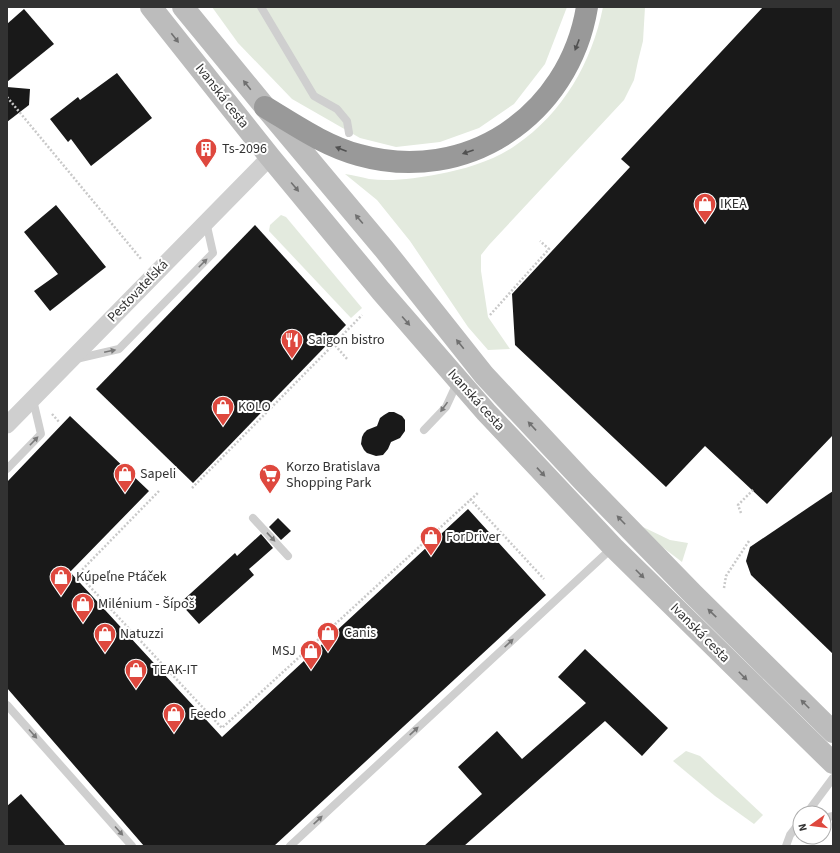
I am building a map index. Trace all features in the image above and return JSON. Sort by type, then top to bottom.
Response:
[{"type":"highway","points":[[265,107],[330,145],[359,155],[380,160],[422,162],[458,155],[487,144],[503,135],[527,118],[548,96],[558,83],[572,58],[580,38],[587,7]]},
{"type":"street","name":"Ivanská cesta","points":[[151,7],[270,157],[458,381],[613,547],[833,763]]},
{"type":"street","name":"Ivanská cesta","points":[[183,7],[384,249],[484,375],[584,482],[682,583],[833,732]]},
{"type":"street","points":[[270,157],[290,137]]},
{"type":"street","name":"Pestovateľská","points":[[7,426],[270,157]]},
{"type":"lane","points":[[261,7],[314,96],[337,109],[347,121],[349,134]]},
{"type":"lane","points":[[72,360],[119,349],[213,254],[206,222]]},
{"type":"lane","points":[[424,430],[446,406],[458,381]]},
{"type":"lane","points":[[7,469],[41,434],[32,400]]},
{"type":"lane","points":[[253,518],[288,556]]},
{"type":"lane","points":[[290,846],[613,547]]},
{"type":"lane","points":[[7,705],[132,846]]},
{"type":"lane","points":[[813,805],[833,778]]},
{"type":"lane","points":[[786,846],[792,833]]},
{"type":"path","points":[[7,97],[141,260]]},
{"type":"path","points":[[490,315],[549,249],[540,241]]},
{"type":"path","points":[[192,488],[362,315]]},
{"type":"path","points":[[334,344],[348,360]]},
{"type":"path","points":[[50,412],[60,423]]},
{"type":"path","points":[[741,513],[738,505],[753,490]]},
{"type":"path","points":[[159,491],[78,574],[222,728],[479,492]]},
{"type":"path","points":[[470,499],[544,579]]},
{"type":"path","points":[[724,588],[726,576],[749,541]]},
{"type":"shaded area","points":[[212,7],[567,7],[545,64],[514,104],[479,128],[440,142],[396,147],[360,138],[292,99],[238,43]]},
{"type":"shaded area","points":[[603,7],[645,7],[643,41],[634,80],[624,100],[481,255],[481,271],[488,317],[510,349],[488,350],[468,327],[410,241],[377,200],[345,174],[369,179],[404,179],[459,170],[479,164],[507,151],[533,132],[548,118],[573,85],[591,47]]},
{"type":"shaded area","points":[[281,215],[286,217],[362,308],[351,318],[269,231],[270,225]]},
{"type":"shaded area","points":[[643,527],[670,540],[688,543],[682,562],[661,546]]},
{"type":"shaded area","points":[[686,751],[700,756],[763,815],[754,824],[715,796],[673,761]]},
{"type":"building","name":"IKEA","points":[[763,7],[833,7],[833,435],[767,504],[705,446],[666,487],[515,345],[512,294],[630,167],[621,159]]},
{"type":"building","points":[[24,9],[54,44],[7,82],[7,24]]},
{"type":"building","points":[[117,73],[152,118],[91,166],[71,139],[68,142],[50,119],[78,97],[80,100]]},
{"type":"building","points":[[7,87],[30,89],[29,105],[7,122]]},
{"type":"building","points":[[56,205],[106,267],[50,311],[34,291],[58,274],[24,232]]},
{"type":"building","points":[[255,225],[346,325],[193,483],[96,389]]},
{"type":"building","points":[[389,412],[394,412],[402,416],[405,420],[405,431],[400,438],[391,442],[383,455],[376,456],[367,453],[361,444],[364,433],[367,430],[377,426],[380,418]]},
{"type":"building","points":[[70,416],[149,491],[70,572],[222,737],[468,509],[546,595],[274,846],[144,846],[7,688],[7,482]]},
{"type":"building","points":[[833,491],[833,654],[751,575],[746,561],[750,547]]},
{"type":"building","points":[[278,518],[291,531],[281,540],[269,527]]},
{"type":"building","points":[[261,534],[273,548],[249,569],[254,575],[199,624],[180,603],[235,553],[237,556]]},
{"type":"building","points":[[585,649],[668,728],[642,756],[605,721],[464,846],[424,846],[482,794],[458,767],[497,731],[522,759],[586,703],[558,677]]},
{"type":"building","points":[[21,794],[66,846],[7,846],[7,806]]},
{"type":"place","name":"Ts-2096","points":[[206,168]]},
{"type":"place","name":"IKEA","points":[[705,224]]},
{"type":"place","name":"Saigon bistro","points":[[292,360]]},
{"type":"place","name":"KOLO","points":[[223,426]]},
{"type":"place","name":"Sapeli","points":[[125,494]]},
{"type":"place","name":"Korzo Bratislava Shopping Park","points":[[270,494]]},
{"type":"place","name":"ForDriver","points":[[431,556]]},
{"type":"place","name":"Kúpeľne Ptáček","points":[[61,596]]},
{"type":"place","name":"Milénium - Šípoš","points":[[83,624]]},
{"type":"place","name":"Canis","points":[[328,652]]},
{"type":"place","name":"Natuzzi","points":[[105,654]]},
{"type":"place","name":"MSJ","points":[[311,670]]},
{"type":"place","name":"TEAK-IT","points":[[136,690]]},
{"type":"place","name":"Feedo","points":[[174,734]]}]
